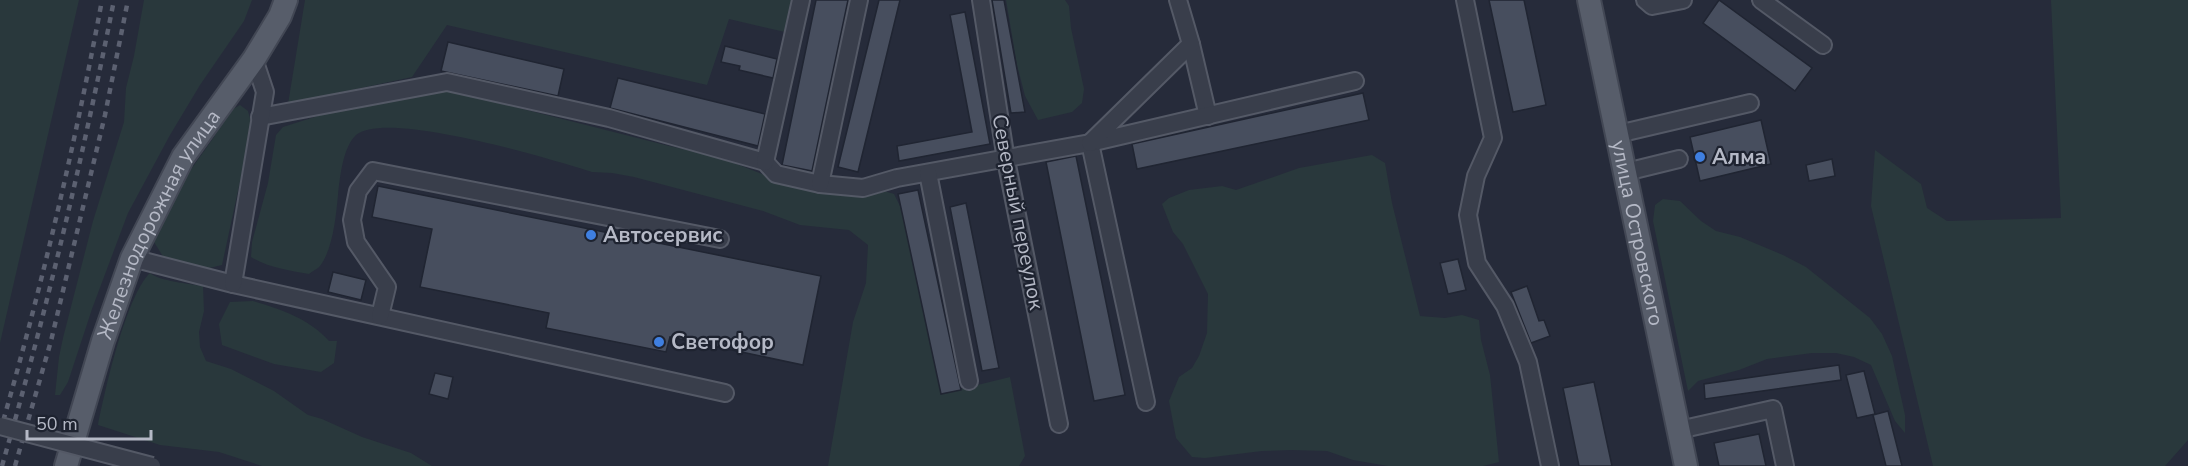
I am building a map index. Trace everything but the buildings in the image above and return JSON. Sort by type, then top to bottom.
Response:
[{"type":"main road","name":"Железнодорожная улица","points":[[66,466],[103,341],[132,258],[183,157],[254,59],[280,16],[286,0]]},
{"type":"main road","name":"улица Островского","points":[[1589,0],[1686,466]]},
{"type":"street","points":[[765,162],[801,0]]},
{"type":"street","points":[[820,184],[860,0]]},
{"type":"street","name":"Северный переулок","points":[[981,0],[1006,160],[1059,424]]},
{"type":"street","points":[[1178,0],[1208,116]]},
{"type":"street","points":[[1465,0],[1492,138],[1476,176],[1468,215],[1477,263],[1505,306],[1528,362],[1550,466]]},
{"type":"street","points":[[1645,0],[1652,6],[1683,0]]},
{"type":"street","points":[[1761,0],[1823,45]]},
{"type":"street","points":[[1090,143],[1191,44]]},
{"type":"street","points":[[233,284],[265,92],[254,59]]},
{"type":"street","points":[[260,117],[447,82],[609,118],[765,162],[776,174],[820,184],[862,188],[897,178],[1090,143],[1355,81]]},
{"type":"street","points":[[1618,134],[1750,103]]},
{"type":"street","points":[[1090,143],[1146,402]]},
{"type":"street","points":[[1626,172],[1679,159]]},
{"type":"street","points":[[380,316],[387,287],[356,242],[352,220],[358,191],[373,171],[720,239]]},
{"type":"street","points":[[928,173],[969,381]]},
{"type":"street","points":[[132,258],[233,284],[725,393]]},
{"type":"street","points":[[1679,430],[1773,409],[1785,466]]},
{"type":"street","points":[[0,426],[152,466]]},
{"type":"shaded area","points":[[0,0],[79,0],[0,343]]},
{"type":"shaded area","points":[[144,0],[252,0],[244,21],[200,85],[128,213],[92,309],[68,382],[60,395],[55,395],[63,338],[93,221],[124,122],[126,88]]},
{"type":"shaded area","points":[[305,0],[793,0],[785,32],[729,19],[707,85],[447,25],[412,77],[288,104]]},
{"type":"shaded area","points":[[1006,0],[1065,0],[1069,6],[1071,28],[1084,89],[1082,103],[1072,112],[1038,120],[1025,96],[1017,65]]},
{"type":"shaded area","points":[[2051,0],[2188,0],[2188,440],[2165,466],[1933,466],[1871,206],[1875,150],[1921,184],[1927,208],[1947,221],[2061,218]]},
{"type":"shaded area","points":[[444,89],[716,156],[795,187],[810,190],[881,190],[894,194],[901,208],[941,394],[1010,377],[1025,456],[1019,466],[828,466],[853,322],[866,283],[868,245],[849,230],[800,225],[763,211],[634,177],[592,172],[471,139],[400,128],[373,129],[356,135],[348,147],[341,171],[331,242],[319,267],[309,274],[272,266],[251,257],[252,242],[268,183],[276,135],[283,127],[343,108]]},
{"type":"shaded area","points":[[240,105],[248,111],[252,126],[222,265],[201,270],[164,258],[154,242],[171,203],[185,178],[214,137],[226,113]]},
{"type":"shaded area","points":[[1372,155],[1385,163],[1392,203],[1420,316],[1445,318],[1462,315],[1479,320],[1481,340],[1490,375],[1499,462],[1483,466],[1388,466],[1353,460],[1327,451],[1291,450],[1205,458],[1192,457],[1176,438],[1169,401],[1179,377],[1192,368],[1199,356],[1207,333],[1208,294],[1183,244],[1173,232],[1162,204],[1169,198],[1189,190],[1222,186],[1236,190],[1299,168]]},
{"type":"shaded area","points":[[1663,199],[1680,201],[1701,221],[1716,231],[1740,237],[1806,267],[1870,318],[1882,334],[1892,356],[1905,415],[1905,433],[1895,421],[1871,365],[1854,357],[1836,353],[1812,353],[1767,359],[1739,370],[1698,381],[1688,391],[1653,221],[1655,205]]},
{"type":"shaded area","points":[[150,273],[167,280],[203,286],[204,311],[199,332],[200,347],[206,361],[231,369],[274,391],[308,415],[362,437],[411,453],[432,466],[262,466],[219,452],[160,445],[98,425],[111,368],[125,322],[141,285]]},
{"type":"shaded area","points":[[253,301],[294,316],[312,326],[329,341],[337,341],[334,363],[321,372],[274,364],[222,345],[219,324],[230,302]]},
{"type":"railway","points":[[0,432],[56,217],[102,0]]},
{"type":"railway","points":[[2,466],[63,234],[114,0]]},
{"type":"railway","points":[[15,466],[51,341],[105,115],[128,0]]},
{"type":"place","name":"Алма","points":[[1700,157]]},
{"type":"place","name":"Автосервис","points":[[591,235]]},
{"type":"place","name":"Светофор","points":[[659,342]]}]
